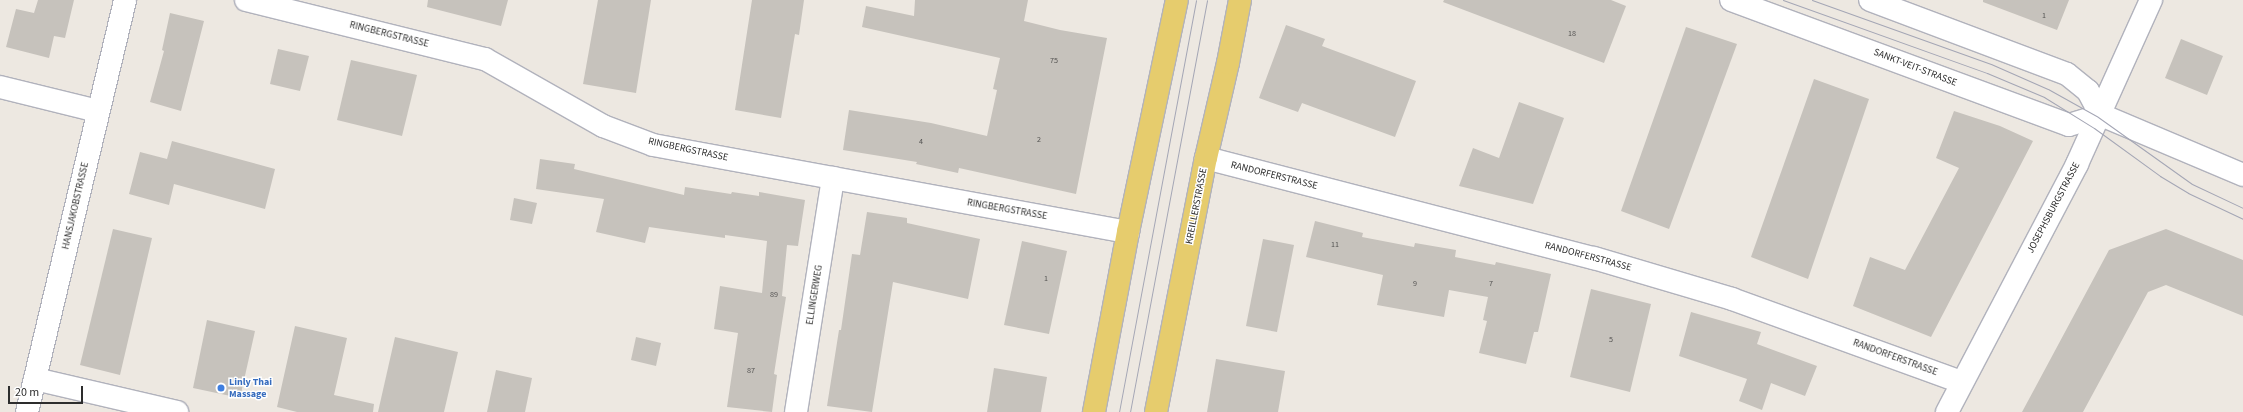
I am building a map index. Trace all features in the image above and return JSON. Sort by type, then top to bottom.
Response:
[{"type":"main road","points":[[1094,412],[1128,232],[1177,0]]},
{"type":"main road","name":"KREILLERSTRASSE","points":[[1156,412],[1206,158],[1228,63],[1240,0]]},
{"type":"street","name":"HANSJAKOBSTRASSE","points":[[27,412],[125,0]]},
{"type":"street","name":"RINGBERGSTRASSE","points":[[246,0],[485,59],[603,126],[653,144],[1128,232]]},
{"type":"street","name":"SANKT-VEIT-STRASSE","points":[[1731,0],[2069,124],[2101,115]]},
{"type":"street","points":[[1870,0],[2067,74],[2088,91],[2101,115],[2243,175]]},
{"type":"street","name":"JOSEPHSBURGSTRASSE","points":[[1947,412],[1961,382],[2077,164],[2101,115],[2150,0]]},
{"type":"street","points":[[0,87],[98,111]]},
{"type":"street","name":"RANDORFERSTRASSE","points":[[1206,158],[1594,258],[1717,294],[1765,310],[1961,382]]},
{"type":"street","name":"ELLINGERWEG","points":[[796,412],[833,178]]},
{"type":"street","points":[[34,379],[177,412]]},
{"type":"building","points":[[38,0],[74,0],[65,38],[54,36],[49,58],[6,47],[16,9],[34,13]]},
{"type":"building","points":[[428,0],[508,0],[501,26],[427,7]]},
{"type":"building","points":[[598,0],[651,0],[636,93],[583,84]]},
{"type":"building","points":[[752,0],[804,0],[799,35],[795,34],[781,118],[735,110]]},
{"type":"building","points":[[915,0],[1028,0],[1024,21],[1060,30],[1107,38],[1076,194],[959,168],[958,173],[916,164],[917,162],[843,150],[849,110],[931,123],[987,136],[997,90],[993,89],[1000,58],[862,27],[866,6],[914,16]]},
{"type":"building","points":[[1444,0],[1611,0],[1626,6],[1604,63],[1443,2]]},
{"type":"building","points":[[1983,0],[2069,0],[2057,30],[1983,2]]},
{"type":"building","points":[[170,13],[204,21],[181,111],[150,102],[164,51],[162,50]]},
{"type":"building","points":[[1286,25],[1325,39],[1322,46],[1416,81],[1395,137],[1302,103],[1298,112],[1259,98]]},
{"type":"building","points":[[1686,27],[1737,44],[1669,229],[1621,211]]},
{"type":"building","points":[[2181,39],[2223,56],[2207,95],[2165,78]]},
{"type":"building","points":[[278,49],[309,56],[300,91],[270,84]]},
{"type":"building","points":[[351,60],[417,75],[402,136],[337,120]]},
{"type":"building","points":[[1814,79],[1869,99],[1808,279],[1751,257]]},
{"type":"building","points":[[1519,102],[1564,118],[1533,204],[1459,186],[1473,148],[1499,158]]},
{"type":"building","points":[[1954,111],[2000,126],[2033,141],[1931,337],[1853,306],[1870,257],[1905,270],[1959,168],[1936,158]]},
{"type":"building","points":[[172,141],[275,169],[265,209],[174,184],[169,205],[129,194],[140,152],[167,159]]},
{"type":"building","points":[[540,159],[575,164],[574,169],[684,195],[685,187],[731,194],[732,192],[759,196],[759,192],[805,200],[798,246],[787,245],[782,296],[786,297],[774,374],[777,375],[772,412],[727,407],[738,333],[714,329],[720,286],[762,293],[767,241],[725,235],[725,238],[649,227],[645,243],[596,232],[604,199],[536,189]]},
{"type":"building","points":[[514,198],[537,203],[532,224],[510,220]]},
{"type":"building","points":[[867,212],[907,218],[907,223],[980,239],[968,299],[893,282],[872,412],[827,406],[839,330],[841,330],[852,254],[860,255]]},
{"type":"building","points":[[1315,221],[1363,233],[1362,237],[1414,247],[1415,243],[1456,250],[1455,257],[1495,265],[1496,262],[1551,274],[1538,332],[1534,332],[1526,364],[1479,353],[1487,321],[1483,320],[1488,297],[1449,290],[1444,317],[1377,305],[1383,275],[1306,257]]},
{"type":"building","points":[[113,229],[152,238],[120,375],[80,365]]},
{"type":"building","points":[[2166,229],[2243,260],[2243,316],[2166,285],[2148,292],[2083,412],[2022,412],[2109,250]]},
{"type":"building","points":[[1263,239],[1294,245],[1277,332],[1246,326]]},
{"type":"building","points":[[1022,241],[1067,251],[1049,334],[1004,325]]},
{"type":"building","points":[[1591,289],[1651,304],[1630,392],[1570,377]]},
{"type":"building","points":[[1691,312],[1761,332],[1757,344],[1817,366],[1805,396],[1771,383],[1762,410],[1739,401],[1747,379],[1679,356]]},
{"type":"building","points":[[207,320],[255,331],[240,398],[193,388]]},
{"type":"building","points":[[295,326],[347,338],[334,395],[374,404],[373,412],[297,412],[277,407]]},
{"type":"building","points":[[395,337],[458,352],[444,412],[378,412]]},
{"type":"building","points":[[636,337],[661,343],[656,366],[631,360]]},
{"type":"building","points":[[1216,359],[1285,371],[1278,412],[1207,412]]},
{"type":"building","points":[[994,368],[1047,377],[1041,412],[987,412]]},
{"type":"building","points":[[496,370],[532,378],[525,412],[487,412]]},
{"type":"tram line","points":[[1119,412],[1196,0]]},
{"type":"tram line","points":[[1130,412],[1207,0]]},
{"type":"tram line","points":[[1783,0],[1987,73],[2044,97],[2094,128],[2160,176],[2188,193],[2243,219]]},
{"type":"tram line","points":[[1812,0],[1991,64],[2048,89],[2098,117],[2192,184],[2243,208]]},
{"type":"place","name":"Linly Thai Massage","points":[[221,388]]}]
